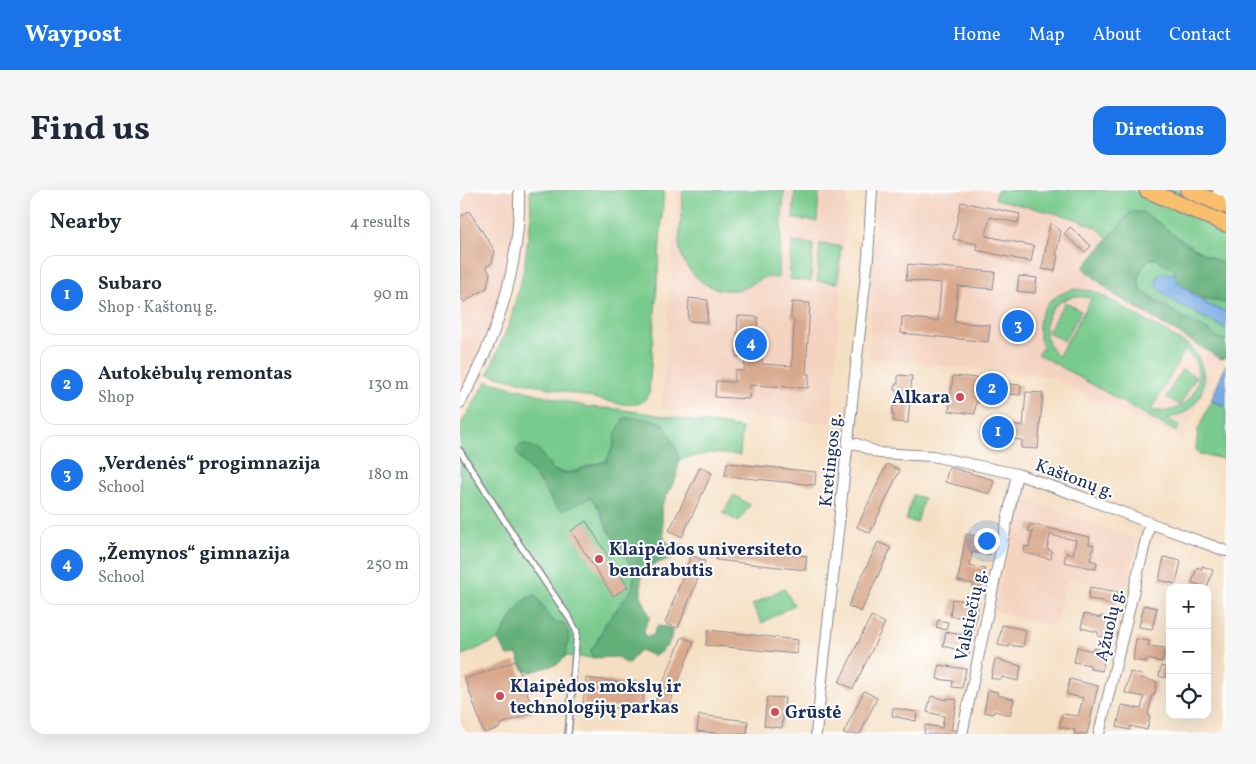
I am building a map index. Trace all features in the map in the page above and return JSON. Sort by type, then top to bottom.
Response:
[{"type":"main road","points":[[1147,190],[1226,224]]},
{"type":"main road","points":[[1188,190],[1220,199]]},
{"type":"street","points":[[460,402],[487,349],[504,300],[512,270],[518,221],[519,190]]},
{"type":"street","name":"Kretingos g.","points":[[816,734],[868,258],[872,190]]},
{"type":"street","name":"Kaštonų g.","points":[[848,444],[857,444],[878,452],[932,456],[1017,474],[1226,551]]},
{"type":"street","name":"Valstiečių g.","points":[[962,734],[1017,474]]},
{"type":"street","name":"Ąžuolų g.","points":[[1099,734],[1150,523]]},
{"type":"lane","points":[[460,451],[577,632],[568,734]]},
{"type":"shaded area","points":[[469,190],[514,190],[515,210],[511,251],[496,315],[476,363],[461,392],[460,199],[470,192]]},
{"type":"shaded area","points":[[677,190],[848,190],[831,423],[662,409]]},
{"type":"shaded area","points":[[877,190],[997,190],[995,199],[1062,215],[1097,228],[1109,239],[1084,268],[1115,295],[1221,359],[1181,440],[1047,376],[869,358]]},
{"type":"shaded area","points":[[1020,497],[1138,540],[1127,591],[1067,578],[1056,626],[994,611]]},
{"type":"shaded area","points":[[460,711],[470,734],[460,734]]},
{"type":"green space","points":[[530,190],[664,190],[649,393],[641,403],[620,404],[488,374],[510,322],[524,268],[531,216]]},
{"type":"green space","points":[[683,190],[784,190],[778,278],[764,277],[745,288],[730,290],[709,286],[700,281],[686,266],[679,245]]},
{"type":"green space","points":[[795,190],[819,190],[817,221],[793,219]]},
{"type":"green space","points":[[997,190],[1131,190],[1226,233],[1226,265],[1197,250],[1172,234],[1161,224],[1131,212],[1109,239],[1097,228],[1076,219],[995,199]]},
{"type":"green space","points":[[1158,190],[1176,190],[1226,212],[1226,219]]},
{"type":"green space","points":[[1131,212],[1142,212],[1197,250],[1226,265],[1226,303],[1199,297],[1177,282],[1174,269],[1156,259],[1149,259],[1142,268],[1139,275],[1139,283],[1144,292],[1151,298],[1212,332],[1216,337],[1225,340],[1226,358],[1221,359],[1115,295],[1083,268]]},
{"type":"green space","points":[[792,242],[813,244],[811,281],[789,279]]},
{"type":"green space","points":[[820,244],[841,246],[838,283],[817,281]]},
{"type":"green space","points":[[1149,259],[1156,259],[1174,269],[1176,275],[1171,273],[1163,293],[1195,313],[1226,328],[1226,341],[1215,337],[1211,332],[1176,314],[1143,292],[1139,286],[1140,270]]},
{"type":"green space","points":[[1074,289],[1093,291],[1188,345],[1197,355],[1204,378],[1202,389],[1198,400],[1190,408],[1180,414],[1167,418],[1179,426],[1176,432],[1038,354],[1041,349],[1044,350],[1039,329],[1042,312],[1047,304],[1063,293]],"holes":[[[1075,296],[1092,298],[1058,357],[1049,344],[1046,321],[1053,308],[1063,300]],[[1185,350],[1194,360],[1198,370],[1198,382],[1194,392],[1187,401],[1177,408],[1165,411],[1151,410]]]},
{"type":"green space","points":[[1199,297],[1226,303],[1226,311],[1215,308]]},
{"type":"green space","points":[[1065,302],[1081,311],[1064,341],[1048,332]]},
{"type":"green space","points":[[1182,369],[1196,377],[1180,405],[1166,397]]},
{"type":"green space","points":[[487,381],[588,407],[618,409],[742,428],[740,455],[710,453],[679,460],[676,448],[616,433],[613,447],[606,461],[568,472],[553,470],[548,461],[536,478],[552,500],[563,510],[590,498],[596,503],[608,529],[635,572],[632,589],[606,623],[595,645],[590,650],[593,658],[566,656],[566,646],[554,622],[526,598],[498,640],[460,656],[460,426]]},
{"type":"green space","points":[[1211,401],[1226,406],[1226,460],[1200,455],[1196,449],[1198,430]]},
{"type":"green space","points":[[624,418],[655,420],[665,425],[676,448],[679,460],[676,478],[661,507],[664,539],[673,547],[684,544],[688,547],[685,553],[650,566],[641,577],[641,595],[650,617],[644,629],[645,636],[653,636],[657,626],[668,627],[672,630],[665,648],[654,656],[640,650],[628,664],[617,657],[593,658],[590,650],[595,645],[606,623],[632,589],[635,572],[608,529],[596,503],[590,498],[563,510],[557,508],[543,485],[525,465],[516,451],[520,445],[524,444],[538,449],[553,470],[563,473],[575,472],[607,461],[616,433]]},
{"type":"green space","points":[[734,495],[750,505],[738,522],[723,513]]},
{"type":"green space","points":[[913,495],[924,498],[917,523],[906,520]]},
{"type":"green space","points":[[784,588],[794,605],[762,623],[752,605]]},
{"type":"green space","points":[[535,595],[554,622],[565,624],[569,636],[566,656],[558,664],[531,672],[525,671],[522,668],[517,654],[507,655],[498,640],[526,598]]},
{"type":"water","points":[[1163,273],[1176,275],[1177,282],[1200,300],[1219,310],[1226,311],[1226,328],[1189,310],[1162,292],[1157,286],[1156,281],[1158,276]]},
{"type":"water","points":[[1226,364],[1226,406],[1211,401]]},
{"type":"building","points":[[961,202],[1020,214],[1018,223],[990,217],[986,236],[1034,246],[1031,262],[976,250],[977,244],[953,239]]},
{"type":"building","points":[[469,211],[495,251],[492,263],[486,267],[490,273],[487,288],[464,302],[460,296],[460,217]]},
{"type":"building","points":[[1050,223],[1061,231],[1055,271],[1042,269]]},
{"type":"building","points":[[1070,227],[1091,246],[1085,252],[1064,234]]},
{"type":"building","points":[[908,264],[995,272],[993,289],[958,286],[954,322],[990,325],[988,342],[901,333],[902,317],[938,321],[941,283],[906,280]]},
{"type":"building","points":[[1019,276],[1037,278],[1035,293],[1017,291]]},
{"type":"building","points":[[689,298],[708,300],[707,322],[688,321]]},
{"type":"building","points":[[792,302],[810,303],[806,374],[809,374],[808,388],[750,385],[749,399],[715,397],[716,381],[734,382],[735,370],[744,371],[745,357],[736,357],[738,316],[758,317],[757,336],[764,336],[762,364],[792,366],[794,319],[791,318]]},
{"type":"building","points":[[898,375],[912,376],[908,423],[894,422],[894,415],[892,415],[893,406],[896,406],[897,390],[895,390],[895,384],[898,384]]},
{"type":"building","points":[[953,376],[979,378],[979,381],[1021,385],[1020,395],[995,393],[994,404],[976,402],[975,414],[949,411]]},
{"type":"building","points":[[1026,392],[1043,393],[1038,449],[1021,448],[1022,440],[984,437],[985,423],[1023,426]]},
{"type":"building","points":[[727,463],[816,472],[815,485],[725,476]]},
{"type":"building","points":[[887,464],[900,470],[870,533],[857,527]]},
{"type":"building","points":[[700,467],[712,473],[682,537],[669,531]]},
{"type":"building","points":[[949,467],[994,480],[990,494],[945,482]]},
{"type":"building","name":"Klaipėdos universiteto bendrabutis","points":[[586,521],[628,587],[613,596],[571,531]]},
{"type":"building","points":[[1030,524],[1090,537],[1089,544],[1094,545],[1090,560],[1097,562],[1096,569],[1064,562],[1066,553],[1073,555],[1076,540],[1050,535],[1047,549],[1052,551],[1051,559],[1024,553],[1025,546],[1029,547],[1033,532],[1028,531]]},
{"type":"building","points":[[966,534],[982,537],[983,534],[994,536],[990,555],[972,552],[970,566],[985,569],[981,590],[973,588],[973,584],[958,581]]},
{"type":"building","points":[[878,542],[891,548],[861,612],[848,606]]},
{"type":"building","points":[[718,546],[807,556],[805,570],[716,560]]},
{"type":"building","points":[[691,555],[705,561],[678,628],[665,623]]},
{"type":"building","points":[[1164,557],[1181,561],[1176,584],[1159,580]]},
{"type":"building","points":[[1202,566],[1213,570],[1208,584],[1192,583],[1197,567],[1202,569]]},
{"type":"building","points":[[1090,587],[1118,592],[1115,605],[1088,599]]},
{"type":"building","points":[[952,599],[979,602],[969,655],[943,646],[946,632],[962,635],[965,632],[967,618],[950,616]]},
{"type":"building","points":[[1144,605],[1157,608],[1152,629],[1139,627]]},
{"type":"building","points":[[1084,614],[1101,618],[1101,616],[1113,618],[1109,638],[1098,636],[1098,632],[1081,628]]},
{"type":"building","points":[[871,616],[885,623],[853,689],[839,682]]},
{"type":"building","points":[[938,620],[948,622],[946,630],[936,627]]},
{"type":"building","points":[[1002,625],[1026,630],[1023,647],[998,645]]},
{"type":"building","points":[[708,630],[798,640],[797,654],[706,645]]},
{"type":"building","points":[[682,637],[694,642],[668,707],[655,702]]},
{"type":"building","points":[[1136,639],[1149,641],[1148,646],[1165,648],[1162,662],[1146,659],[1146,662],[1133,660]]},
{"type":"building","points":[[1077,647],[1093,651],[1094,648],[1106,651],[1102,671],[1090,669],[1090,665],[1074,662]]},
{"type":"building","points":[[995,659],[1021,666],[1018,681],[1002,677],[1001,680],[991,678]]},
{"type":"building","name":"Klaipėdos mokslų ir technologijų parkas","points":[[516,661],[534,712],[499,725],[500,728],[484,733],[465,679]]},
{"type":"building","points":[[939,665],[966,669],[962,688],[952,687],[953,681],[937,679]]},
{"type":"building","points":[[1161,666],[1166,667],[1165,678],[1159,676]]},
{"type":"building","points":[[1130,672],[1142,675],[1141,678],[1157,682],[1154,696],[1152,695],[1147,730],[1130,726],[1130,730],[1117,727],[1122,705],[1141,709],[1144,697],[1125,693]]},
{"type":"building","points":[[586,678],[645,685],[642,711],[583,704]]},
{"type":"building","points":[[1070,679],[1098,686],[1087,734],[1074,734],[1075,730],[1059,727],[1062,714],[1078,716],[1083,698],[1066,694]]},
{"type":"building","points":[[988,690],[998,692],[997,695],[1014,699],[1010,715],[994,711],[993,714],[984,712]]},
{"type":"building","points":[[864,691],[877,698],[860,734],[843,734]]},
{"type":"building","points":[[931,696],[947,700],[947,698],[957,700],[951,730],[956,730],[955,734],[924,734],[925,725],[942,728],[944,716],[927,712]]},
{"type":"building","name":"Grūstė","points":[[767,697],[785,698],[782,728],[764,726]]},
{"type":"building","points":[[893,708],[917,712],[916,721],[892,716]]},
{"type":"building","points":[[699,715],[748,721],[747,734],[697,731]]},
{"type":"place","name":"„Verdenės“ progimnazija","points":[[1018,326]]},
{"type":"place","name":"„Žemynos“ gimnazija","points":[[751,344]]},
{"type":"place","name":"Autokėbulų remontas","points":[[992,389]]},
{"type":"place","name":"Alkara","points":[[960,397]]},
{"type":"place","name":"Subaro","points":[[998,432]]},
{"type":"place","name":"Klaipėdos universiteto bendrabutis","points":[[599,559]]},
{"type":"place","name":"Klaipėdos mokslų ir technologijų parkas","points":[[500,696]]},
{"type":"place","name":"Grūstė","points":[[775,712]]}]
